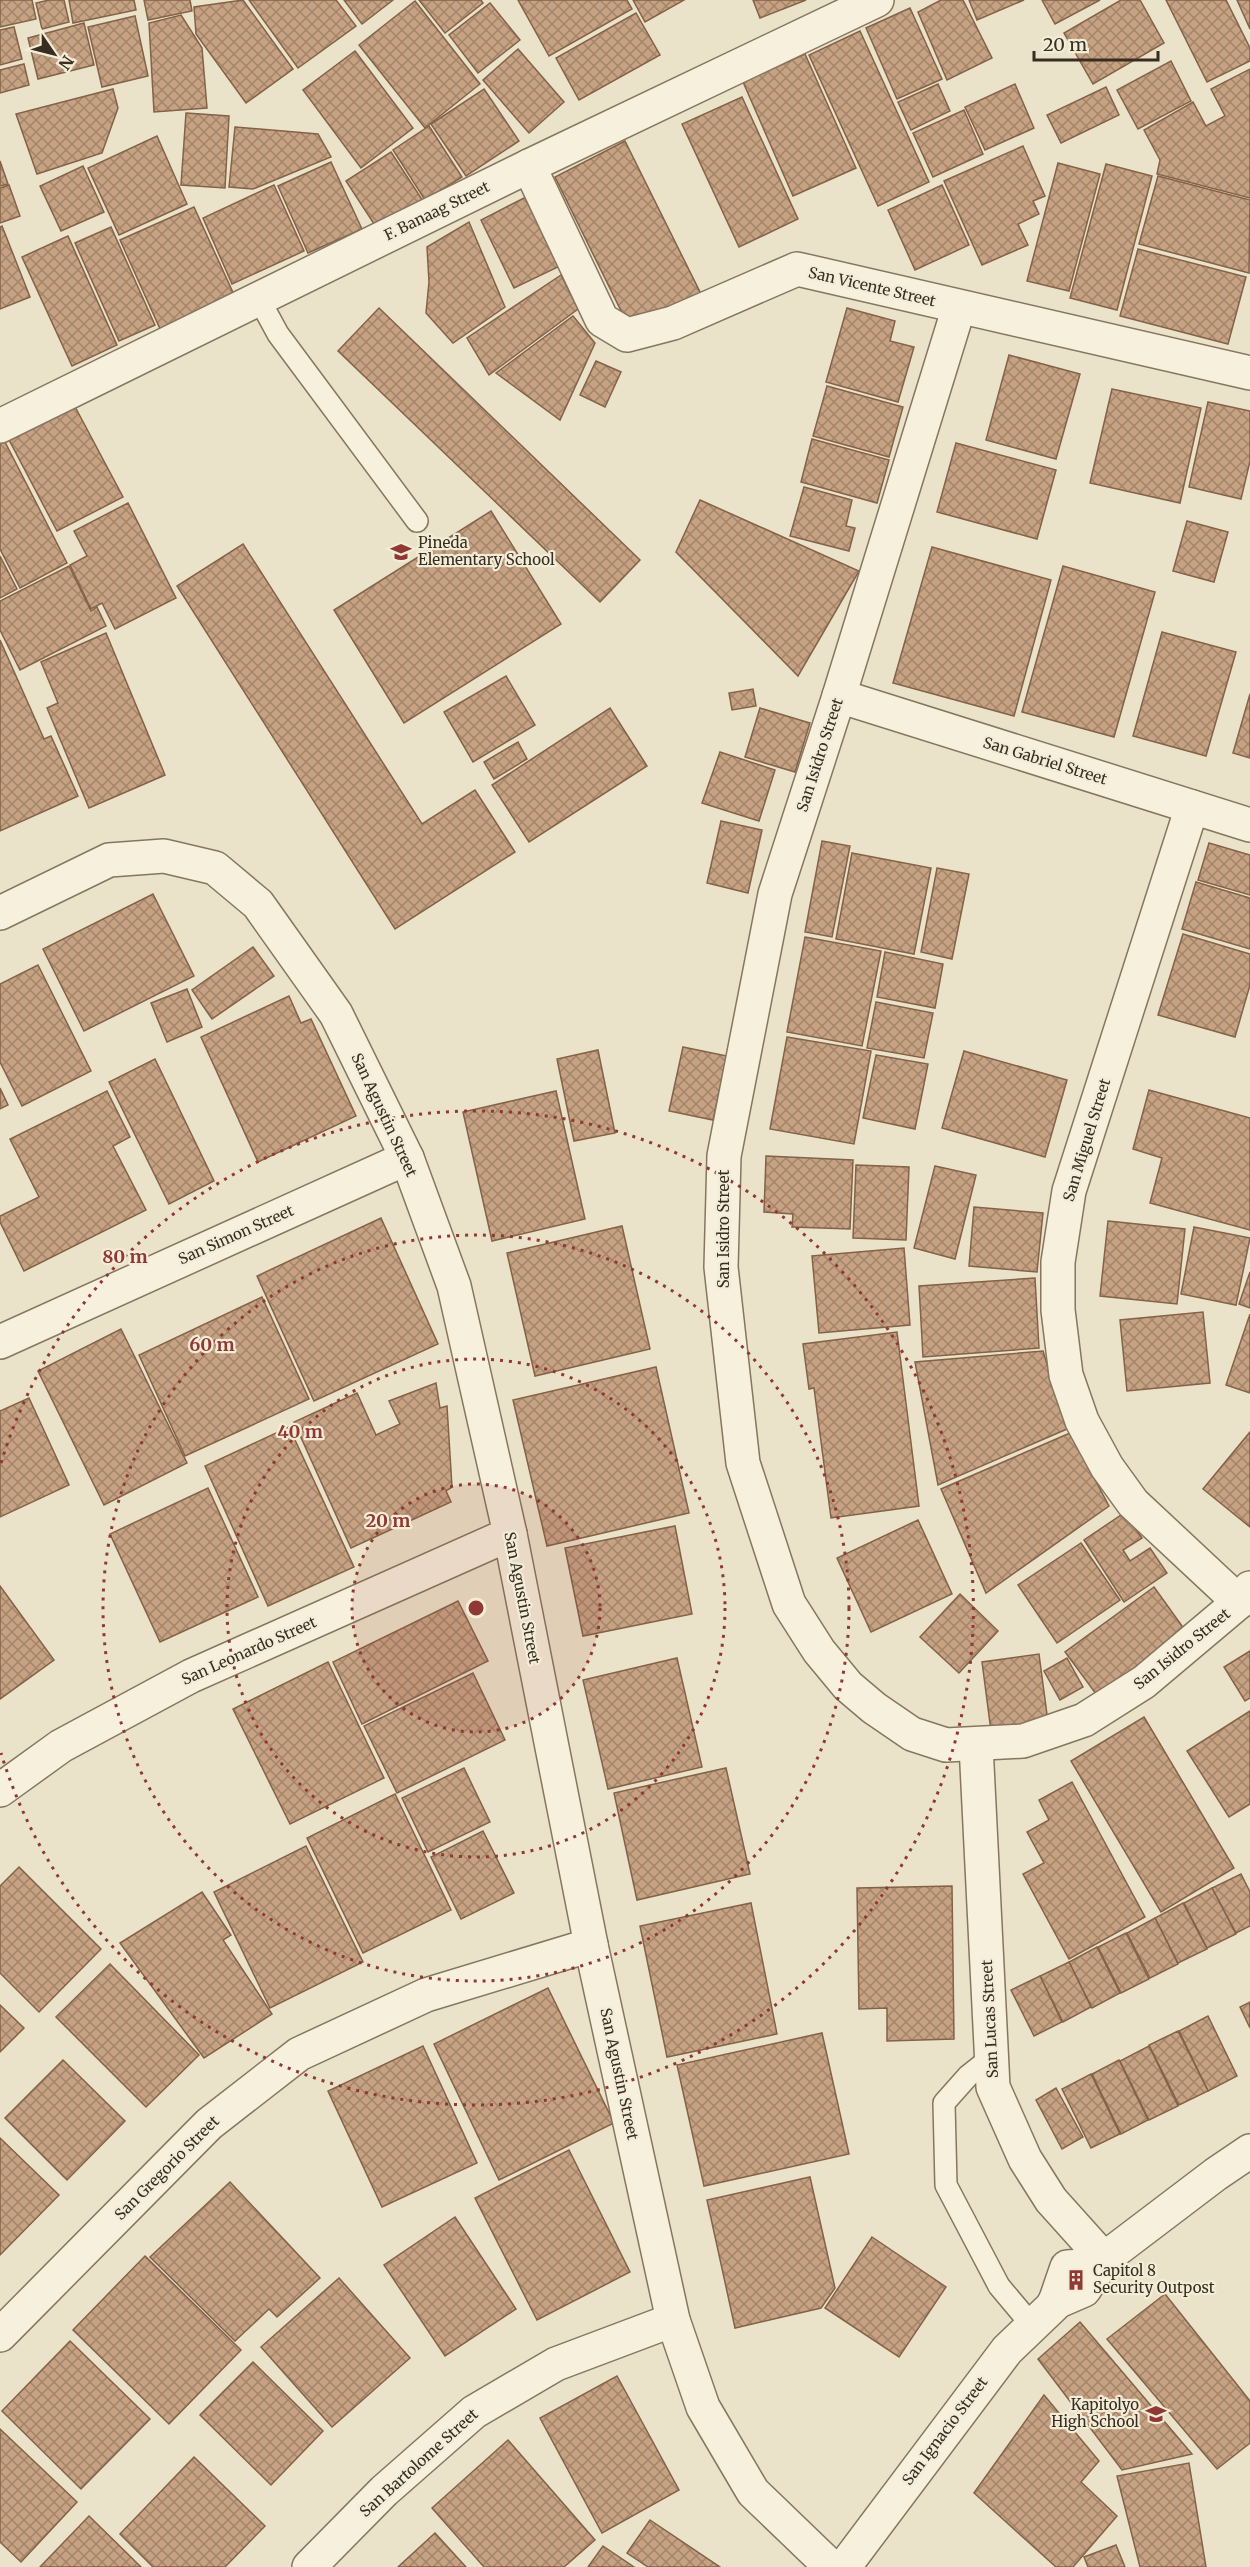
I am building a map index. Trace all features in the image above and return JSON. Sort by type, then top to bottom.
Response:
[{"type":"street","name":"F. Banaag Street","points":[[0,426],[529,166],[877,0]]},
{"type":"street","name":"San Vicente Street","points":[[529,166],[602,320],[627,335],[673,323],[797,269],[1250,373]]},
{"type":"street","name":"San Isidro Street","points":[[959,307],[839,696],[775,894],[724,1156],[721,1267],[743,1463],[789,1604],[819,1651],[848,1686],[874,1708],[912,1734],[946,1745],[1023,1741],[1084,1720],[1144,1683],[1244,1595]]},
{"type":"street","name":"San Gabriel Street","points":[[839,696],[1250,825]]},
{"type":"street","name":"San Miguel Street","points":[[1192,807],[1069,1191],[1058,1262],[1058,1310],[1066,1375],[1082,1421],[1107,1467],[1133,1503],[1244,1595]]},
{"type":"street","name":"San Agustin Street","points":[[0,913],[109,860],[164,856],[215,868],[258,904],[336,1014],[407,1158],[454,1286],[510,1534],[591,1945],[673,2320],[703,2407],[753,2492],[831,2567]]},
{"type":"street","name":"San Simon Street","points":[[0,1342],[407,1158]]},
{"type":"street","name":"San Leonardo Street","points":[[0,1790],[61,1746],[191,1676],[510,1534]]},
{"type":"street","name":"San Lucas Street","points":[[976,1745],[993,2087],[1025,2159],[1051,2200],[1101,2262]]},
{"type":"street","name":"San Gregorio Street","points":[[0,2335],[209,2124],[299,2054],[426,1995],[591,1945]]},
{"type":"street","points":[[1101,2262],[1216,2174],[1250,2151]]},
{"type":"street","name":"San Ignacio Street","points":[[844,2567],[1007,2350],[1044,2308],[1067,2267],[1101,2262]]},
{"type":"street","name":"San Bartolome Street","points":[[309,2567],[384,2491],[474,2412],[556,2364],[673,2320]]},
{"type":"lane","points":[[259,299],[278,334],[417,521]]},
{"type":"lane","points":[[992,2057],[968,2076],[944,2103],[946,2185],[999,2286],[1044,2308]]},
{"type":"building","points":[[0,0],[32,0],[36,19],[0,27]]},
{"type":"building","points":[[64,0],[69,22],[42,29],[36,3]]},
{"type":"building","points":[[69,0],[134,0],[136,10],[73,23]]},
{"type":"building","points":[[144,0],[190,0],[192,11],[148,20]]},
{"type":"building","points":[[243,0],[293,69],[246,103],[196,34],[194,7]]},
{"type":"building","points":[[249,0],[336,0],[356,26],[298,68]]},
{"type":"building","points":[[344,0],[393,0],[362,24]]},
{"type":"building","points":[[419,0],[481,0],[483,3],[445,33]]},
{"type":"building","points":[[518,0],[627,0],[632,9],[549,56]]},
{"type":"building","points":[[633,0],[684,0],[645,22]]},
{"type":"building","points":[[753,0],[806,0],[760,18]]},
{"type":"building","points":[[941,0],[963,0],[992,58],[947,80],[918,12]]},
{"type":"building","points":[[969,0],[1024,0],[977,20]]},
{"type":"building","points":[[1042,0],[1100,0],[1055,24]]},
{"type":"building","points":[[1121,0],[1140,0],[1164,43],[1093,84],[1064,33]]},
{"type":"building","points":[[1166,0],[1226,0],[1250,48],[1250,61],[1207,82]]},
{"type":"building","points":[[1237,0],[1250,0],[1250,29]]},
{"type":"building","points":[[415,1],[480,84],[425,128],[359,45]]},
{"type":"building","points":[[490,3],[520,40],[478,73],[449,35]]},
{"type":"building","points":[[910,8],[942,79],[897,99],[866,28]]},
{"type":"building","points":[[636,13],[660,55],[579,100],[556,58]]},
{"type":"building","points":[[181,15],[202,48],[207,108],[154,112],[149,23]]},
{"type":"building","points":[[135,16],[148,76],[102,87],[88,27]]},
{"type":"building","points":[[84,23],[94,65],[38,79],[28,38]]},
{"type":"building","points":[[14,27],[22,59],[0,65],[0,30]]},
{"type":"building","points":[[860,31],[929,182],[878,206],[809,55]]},
{"type":"building","points":[[518,49],[564,102],[529,133],[483,80]]},
{"type":"building","points":[[355,51],[413,128],[361,168],[303,90]]},
{"type":"building","points":[[805,54],[856,168],[793,196],[743,82]]},
{"type":"building","points":[[1171,61],[1191,101],[1138,129],[1117,90]]},
{"type":"building","points":[[24,64],[29,85],[0,93],[0,70]]},
{"type":"building","points":[[1250,69],[1250,198],[1157,174],[1160,160],[1144,130],[1193,102],[1206,126],[1225,116],[1211,89]]},
{"type":"building","points":[[938,84],[950,111],[911,130],[898,102]]},
{"type":"building","points":[[1015,84],[1034,128],[985,150],[965,107]]},
{"type":"building","points":[[1106,87],[1119,115],[1061,143],[1047,115]]},
{"type":"building","points":[[113,89],[118,108],[102,153],[37,174],[16,114]]},
{"type":"building","points":[[484,89],[519,141],[466,176],[431,124]]},
{"type":"building","points":[[742,97],[798,219],[739,247],[682,124]]},
{"type":"building","points":[[964,110],[983,154],[933,177],[913,133]]},
{"type":"building","points":[[186,113],[229,116],[225,188],[181,185]]},
{"type":"building","points":[[429,126],[462,177],[425,200],[393,150]]},
{"type":"building","points":[[235,127],[318,134],[331,157],[253,189],[229,187]]},
{"type":"building","points":[[157,136],[187,204],[119,235],[88,168]]},
{"type":"building","points":[[625,141],[701,294],[630,329],[555,177]]},
{"type":"building","points":[[1023,146],[1045,196],[1033,201],[1039,214],[1018,224],[1028,245],[982,265],[944,181]]},
{"type":"building","points":[[391,152],[423,201],[378,230],[346,181]]},
{"type":"building","points":[[0,161],[8,184],[0,186]]},
{"type":"building","points":[[331,162],[362,229],[308,253],[278,186]]},
{"type":"building","points":[[1058,163],[1100,174],[1069,291],[1027,281]]},
{"type":"building","points":[[1106,164],[1152,176],[1117,310],[1070,298]]},
{"type":"building","points":[[83,166],[104,212],[61,231],[40,186]]},
{"type":"building","points":[[1158,176],[1250,200],[1249,273],[1139,244]]},
{"type":"building","points":[[9,185],[20,216],[0,223],[0,188]]},
{"type":"building","points":[[274,185],[304,251],[232,284],[203,218]]},
{"type":"building","points":[[942,185],[969,245],[915,270],[888,210]]},
{"type":"building","points":[[526,197],[560,266],[514,288],[481,220]]},
{"type":"building","points":[[194,207],[235,297],[161,331],[120,240]]},
{"type":"building","points":[[469,222],[505,307],[453,343],[426,313],[429,282],[427,247]]},
{"type":"building","points":[[2,226],[30,297],[0,309],[0,227]]},
{"type":"building","points":[[111,227],[155,325],[119,341],[75,243]]},
{"type":"building","points":[[68,236],[117,345],[72,366],[22,257]]},
{"type":"building","points":[[1138,249],[1246,277],[1228,344],[1120,316]]},
{"type":"building","points":[[561,275],[578,309],[489,375],[467,338]]},
{"type":"building","points":[[379,308],[640,560],[600,602],[338,351]]},
{"type":"building","points":[[847,308],[895,321],[890,341],[914,347],[898,402],[826,382]]},
{"type":"building","points":[[573,316],[595,343],[560,420],[496,373]]},
{"type":"building","points":[[1009,355],[1080,374],[1056,459],[986,440]]},
{"type":"building","points":[[596,361],[621,372],[605,407],[580,395]]},
{"type":"building","points":[[827,386],[903,407],[889,457],[813,436]]},
{"type":"building","points":[[1112,389],[1201,408],[1180,503],[1090,483]]},
{"type":"building","points":[[72,401],[123,497],[57,531],[7,436]]},
{"type":"building","points":[[1208,402],[1250,411],[1250,461],[1241,499],[1189,487]]},
{"type":"building","points":[[812,439],[889,460],[877,503],[801,482]]},
{"type":"building","points":[[4,440],[67,563],[20,588],[0,549],[0,443]]},
{"type":"building","points":[[956,443],[1056,470],[1037,539],[937,512]]},
{"type":"building","points":[[804,487],[852,500],[846,526],[855,528],[849,551],[790,536]]},
{"type":"building","points":[[700,500],[859,571],[798,676],[676,552]]},
{"type":"building","points":[[128,503],[176,598],[115,629],[102,603],[91,609],[70,565],[87,556],[74,531]]},
{"type":"building","points":[[491,511],[561,624],[404,723],[334,610]]},
{"type":"building","points":[[1187,521],[1228,532],[1214,582],[1173,571]]},
{"type":"building","points":[[243,544],[422,824],[475,790],[515,852],[395,929],[177,586]]},
{"type":"building","points":[[932,547],[1051,580],[1014,716],[893,683]]},
{"type":"building","points":[[0,556],[17,589],[0,598]]},
{"type":"building","points":[[69,566],[91,611],[97,607],[106,626],[20,670],[0,630],[0,601]]},
{"type":"building","points":[[1063,566],[1155,592],[1114,737],[1022,712]]},
{"type":"building","points":[[1162,632],[1236,652],[1206,756],[1133,736]]},
{"type":"building","points":[[106,633],[165,775],[89,808],[47,708],[58,703],[41,662]]},
{"type":"building","points":[[0,640],[44,739],[51,736],[78,796],[0,831]]},
{"type":"building","points":[[506,676],[535,725],[473,762],[444,712]]},
{"type":"building","points":[[753,689],[756,706],[732,710],[729,693]]},
{"type":"building","points":[[1250,694],[1250,758],[1233,753]]},
{"type":"building","points":[[610,708],[647,766],[529,842],[492,785]]},
{"type":"building","points":[[760,708],[810,723],[795,772],[745,757]]},
{"type":"building","points":[[518,742],[527,759],[494,779],[484,762]]},
{"type":"building","points":[[720,752],[775,770],[759,821],[702,803]]},
{"type":"building","points":[[721,821],[762,830],[748,893],[707,883]]},
{"type":"building","points":[[822,841],[850,846],[832,937],[805,932]]},
{"type":"building","points":[[1209,843],[1250,855],[1250,895],[1198,880]]},
{"type":"building","points":[[852,853],[931,868],[914,954],[836,939]]},
{"type":"building","points":[[937,868],[969,874],[952,959],[921,952]]},
{"type":"building","points":[[1196,882],[1250,898],[1250,949],[1182,929]]},
{"type":"building","points":[[153,894],[194,976],[84,1031],[43,949]]},
{"type":"building","points":[[1183,934],[1250,954],[1250,985],[1235,1037],[1158,1015]]},
{"type":"building","points":[[805,937],[881,951],[862,1046],[787,1032]]},
{"type":"building","points":[[253,947],[274,976],[212,1019],[192,990]]},
{"type":"building","points":[[885,952],[943,964],[935,1008],[877,997]]},
{"type":"building","points":[[38,965],[91,1071],[22,1106],[0,1062],[0,984]]},
{"type":"building","points":[[187,989],[202,1027],[167,1042],[151,1003]]},
{"type":"building","points":[[289,996],[301,1023],[311,1019],[356,1116],[258,1162],[201,1037]]},
{"type":"building","points":[[876,1002],[933,1013],[924,1058],[867,1048]]},
{"type":"building","points":[[787,1037],[871,1051],[854,1144],[770,1129]]},
{"type":"building","points":[[683,1047],[727,1056],[713,1120],[669,1111]]},
{"type":"building","points":[[598,1050],[615,1133],[574,1141],[557,1059]]},
{"type":"building","points":[[964,1051],[1067,1080],[1045,1157],[942,1128]]},
{"type":"building","points":[[876,1055],[928,1064],[915,1129],[863,1118]]},
{"type":"building","points":[[155,1059],[214,1181],[169,1204],[109,1082]]},
{"type":"building","points":[[0,1088],[8,1105],[0,1109]]},
{"type":"building","points":[[1149,1090],[1250,1118],[1250,1230],[1150,1203],[1162,1158],[1133,1149]]},
{"type":"building","points":[[107,1091],[130,1137],[113,1146],[146,1210],[24,1271],[0,1222],[0,1216],[39,1197],[10,1139]]},
{"type":"building","points":[[556,1091],[585,1219],[492,1241],[463,1112]]},
{"type":"building","points":[[766,1156],[853,1160],[850,1229],[792,1227],[793,1214],[764,1212]]},
{"type":"building","points":[[856,1165],[909,1167],[906,1240],[853,1238]]},
{"type":"building","points":[[935,1166],[976,1175],[955,1259],[914,1248]]},
{"type":"building","points":[[974,1207],[1043,1213],[1037,1272],[969,1266]]},
{"type":"building","points":[[381,1218],[438,1344],[314,1401],[257,1276]]},
{"type":"building","points":[[1108,1221],[1185,1229],[1177,1304],[1100,1296]]},
{"type":"building","points":[[622,1226],[650,1349],[535,1376],[507,1253]]},
{"type":"building","points":[[1194,1227],[1250,1238],[1236,1305],[1181,1294]]},
{"type":"building","points":[[904,1248],[910,1325],[819,1333],[812,1256]]},
{"type":"building","points":[[1250,1272],[1250,1308],[1239,1304]]},
{"type":"building","points":[[1035,1278],[1039,1348],[923,1357],[919,1286]]},
{"type":"building","points":[[262,1297],[309,1399],[185,1456],[139,1355]]},
{"type":"building","points":[[1203,1312],[1210,1383],[1127,1391],[1120,1320]]},
{"type":"building","points":[[1250,1314],[1250,1393],[1226,1385]]},
{"type":"building","points":[[121,1329],[187,1463],[104,1505],[38,1371]]},
{"type":"building","points":[[897,1332],[919,1506],[831,1518],[814,1388],[809,1389],[803,1344]]},
{"type":"building","points":[[1043,1351],[1067,1429],[938,1485],[915,1362]]},
{"type":"building","points":[[656,1367],[689,1513],[547,1546],[513,1400]]},
{"type":"building","points":[[436,1383],[440,1408],[447,1406],[452,1487],[446,1491],[451,1502],[351,1548],[294,1422],[357,1393],[376,1435],[400,1424],[389,1401]]},
{"type":"building","points":[[29,1398],[69,1485],[0,1517],[0,1411]]},
{"type":"building","points":[[289,1427],[354,1567],[268,1606],[205,1466]]},
{"type":"building","points":[[1250,1432],[1250,1527],[1203,1489]]},
{"type":"building","points":[[1070,1433],[1109,1506],[986,1593],[941,1489]]},
{"type":"building","points":[[208,1488],[258,1597],[160,1642],[110,1534]]},
{"type":"building","points":[[1124,1513],[1142,1538],[1123,1550],[1130,1561],[1150,1548],[1167,1573],[1124,1602],[1084,1540]]},
{"type":"building","points":[[918,1520],[952,1594],[871,1632],[837,1558]]},
{"type":"building","points":[[675,1526],[692,1614],[583,1636],[565,1548]]},
{"type":"building","points":[[1081,1543],[1120,1600],[1057,1643],[1018,1585]]},
{"type":"building","points":[[0,1586],[54,1660],[0,1699]]},
{"type":"building","points":[[1154,1587],[1190,1637],[1102,1702],[1065,1652]]},
{"type":"building","points":[[960,1594],[998,1631],[959,1673],[920,1637]]},
{"type":"building","points":[[458,1601],[488,1661],[362,1724],[333,1662]]},
{"type":"building","points":[[1250,1651],[1250,1698],[1245,1701],[1224,1667]]},
{"type":"building","points":[[1039,1654],[1048,1722],[991,1731],[982,1662]]},
{"type":"building","points":[[677,1658],[702,1767],[608,1789],[583,1680]]},
{"type":"building","points":[[1067,1658],[1083,1687],[1060,1700],[1044,1671]]},
{"type":"building","points":[[328,1662],[384,1778],[290,1824],[233,1709]]},
{"type":"building","points":[[473,1673],[505,1740],[397,1793],[364,1726]]},
{"type":"building","points":[[1250,1711],[1250,1804],[1229,1817],[1187,1751]]},
{"type":"building","points":[[1144,1717],[1234,1868],[1161,1912],[1071,1761]]},
{"type":"building","points":[[464,1768],[490,1822],[428,1852],[402,1798]]},
{"type":"building","points":[[726,1768],[750,1874],[637,1900],[614,1793]]},
{"type":"building","points":[[1072,1782],[1145,1917],[1069,1959],[1023,1874],[1044,1863],[1027,1832],[1049,1820],[1039,1800]]},
{"type":"building","points":[[395,1794],[451,1910],[363,1953],[307,1838]]},
{"type":"building","points":[[483,1831],[514,1893],[461,1919],[431,1857]]},
{"type":"building","points":[[306,1846],[363,1962],[270,2008],[214,1892]]},
{"type":"building","points":[[19,1867],[101,1949],[39,2012],[0,1973],[0,1886]]},
{"type":"building","points":[[1241,1874],[1250,1892],[1250,1926],[1236,1933],[1212,1888]]},
{"type":"building","points":[[952,1886],[954,2039],[887,2041],[887,2008],[859,2009],[857,1888]]},
{"type":"building","points":[[1212,1888],[1236,1934],[1207,1948],[1184,1903]]},
{"type":"building","points":[[202,1892],[231,1935],[223,1940],[272,2014],[204,2058],[120,1943]]},
{"type":"building","points":[[751,1903],[777,2034],[667,2057],[640,1926]]},
{"type":"building","points":[[1183,1903],[1207,1949],[1178,1963],[1155,1918]]},
{"type":"building","points":[[1155,1918],[1178,1964],[1150,1978],[1127,1933]]},
{"type":"building","points":[[1126,1933],[1149,1979],[1121,1993],[1098,1947]]},
{"type":"building","points":[[1097,1947],[1120,1993],[1092,2008],[1069,1962]]},
{"type":"building","points":[[1069,1962],[1091,2007],[1063,2022],[1040,1976]]},
{"type":"building","points":[[110,1964],[199,2055],[146,2107],[56,2017]]},
{"type":"building","points":[[1040,1976],[1062,2022],[1034,2036],[1011,1990]]},
{"type":"building","points":[[548,1988],[614,2123],[499,2180],[434,2044]]},
{"type":"building","points":[[1250,2002],[1250,2028],[1240,2007]]},
{"type":"building","points":[[0,2005],[24,2028],[0,2052]]},
{"type":"building","points":[[1208,2016],[1237,2076],[1208,2091],[1179,2031]]},
{"type":"building","points":[[1178,2031],[1208,2091],[1179,2105],[1149,2045]]},
{"type":"building","points":[[822,2033],[849,2154],[704,2186],[677,2065]]},
{"type":"building","points":[[423,2046],[477,2163],[382,2207],[328,2091]]},
{"type":"building","points":[[1149,2046],[1178,2106],[1149,2120],[1120,2061]]},
{"type":"building","points":[[63,2060],[125,2121],[67,2180],[5,2118]]},
{"type":"building","points":[[1119,2060],[1148,2120],[1121,2134],[1092,2074]]},
{"type":"building","points":[[1091,2074],[1120,2134],[1091,2148],[1062,2089]]},
{"type":"building","points":[[1056,2088],[1083,2137],[1062,2149],[1036,2100]]},
{"type":"building","points":[[0,2138],[59,2195],[0,2255]]},
{"type":"building","points":[[569,2150],[630,2272],[537,2320],[475,2198]]},
{"type":"building","points":[[810,2177],[835,2288],[821,2308],[735,2328],[707,2200]]},
{"type":"building","points":[[230,2182],[320,2278],[277,2317],[269,2309],[235,2341],[150,2257]]},
{"type":"building","points":[[455,2217],[516,2309],[445,2356],[384,2265]]},
{"type":"building","points":[[872,2237],[946,2287],[899,2357],[825,2308]]},
{"type":"building","points":[[145,2256],[241,2350],[169,2424],[73,2330]]},
{"type":"building","points":[[339,2278],[410,2358],[332,2427],[261,2347]]},
{"type":"building","points":[[1165,2294],[1250,2401],[1250,2443],[1217,2469],[1107,2339]]},
{"type":"building","points":[[1080,2322],[1192,2454],[1122,2470],[1038,2359]]},
{"type":"building","points":[[70,2341],[150,2419],[81,2489],[2,2411]]},
{"type":"building","points":[[253,2362],[323,2431],[271,2485],[200,2415]]},
{"type":"building","points":[[617,2376],[679,2490],[602,2533],[540,2418]]},
{"type":"building","points":[[1044,2395],[1099,2461],[1081,2482],[1117,2516],[1073,2567],[1056,2567],[974,2493]]},
{"type":"building","points":[[0,2429],[77,2502],[21,2562],[0,2542]]},
{"type":"building","points":[[508,2440],[595,2540],[564,2567],[484,2567],[432,2508]]},
{"type":"building","points":[[194,2457],[265,2526],[225,2567],[153,2567],[120,2534]]},
{"type":"building","points":[[1189,2463],[1206,2567],[1140,2567],[1117,2476]]},
{"type":"building","points":[[89,2516],[141,2567],[40,2567]]},
{"type":"building","points":[[650,2520],[720,2567],[648,2567],[627,2553]]},
{"type":"building","points":[[435,2533],[466,2567],[398,2567]]},
{"type":"building","points":[[1116,2545],[1125,2567],[1088,2567],[1084,2557]]},
{"type":"building","points":[[603,2546],[634,2567],[588,2567]]},
{"type":"place","name":"Pineda Elementary School","points":[[401,552]]},
{"type":"place","name":"Capitol 8 Security Outpost","points":[[1076,2280]]},
{"type":"place","name":"Kapitolyo High School","points":[[1156,2414]]}]
